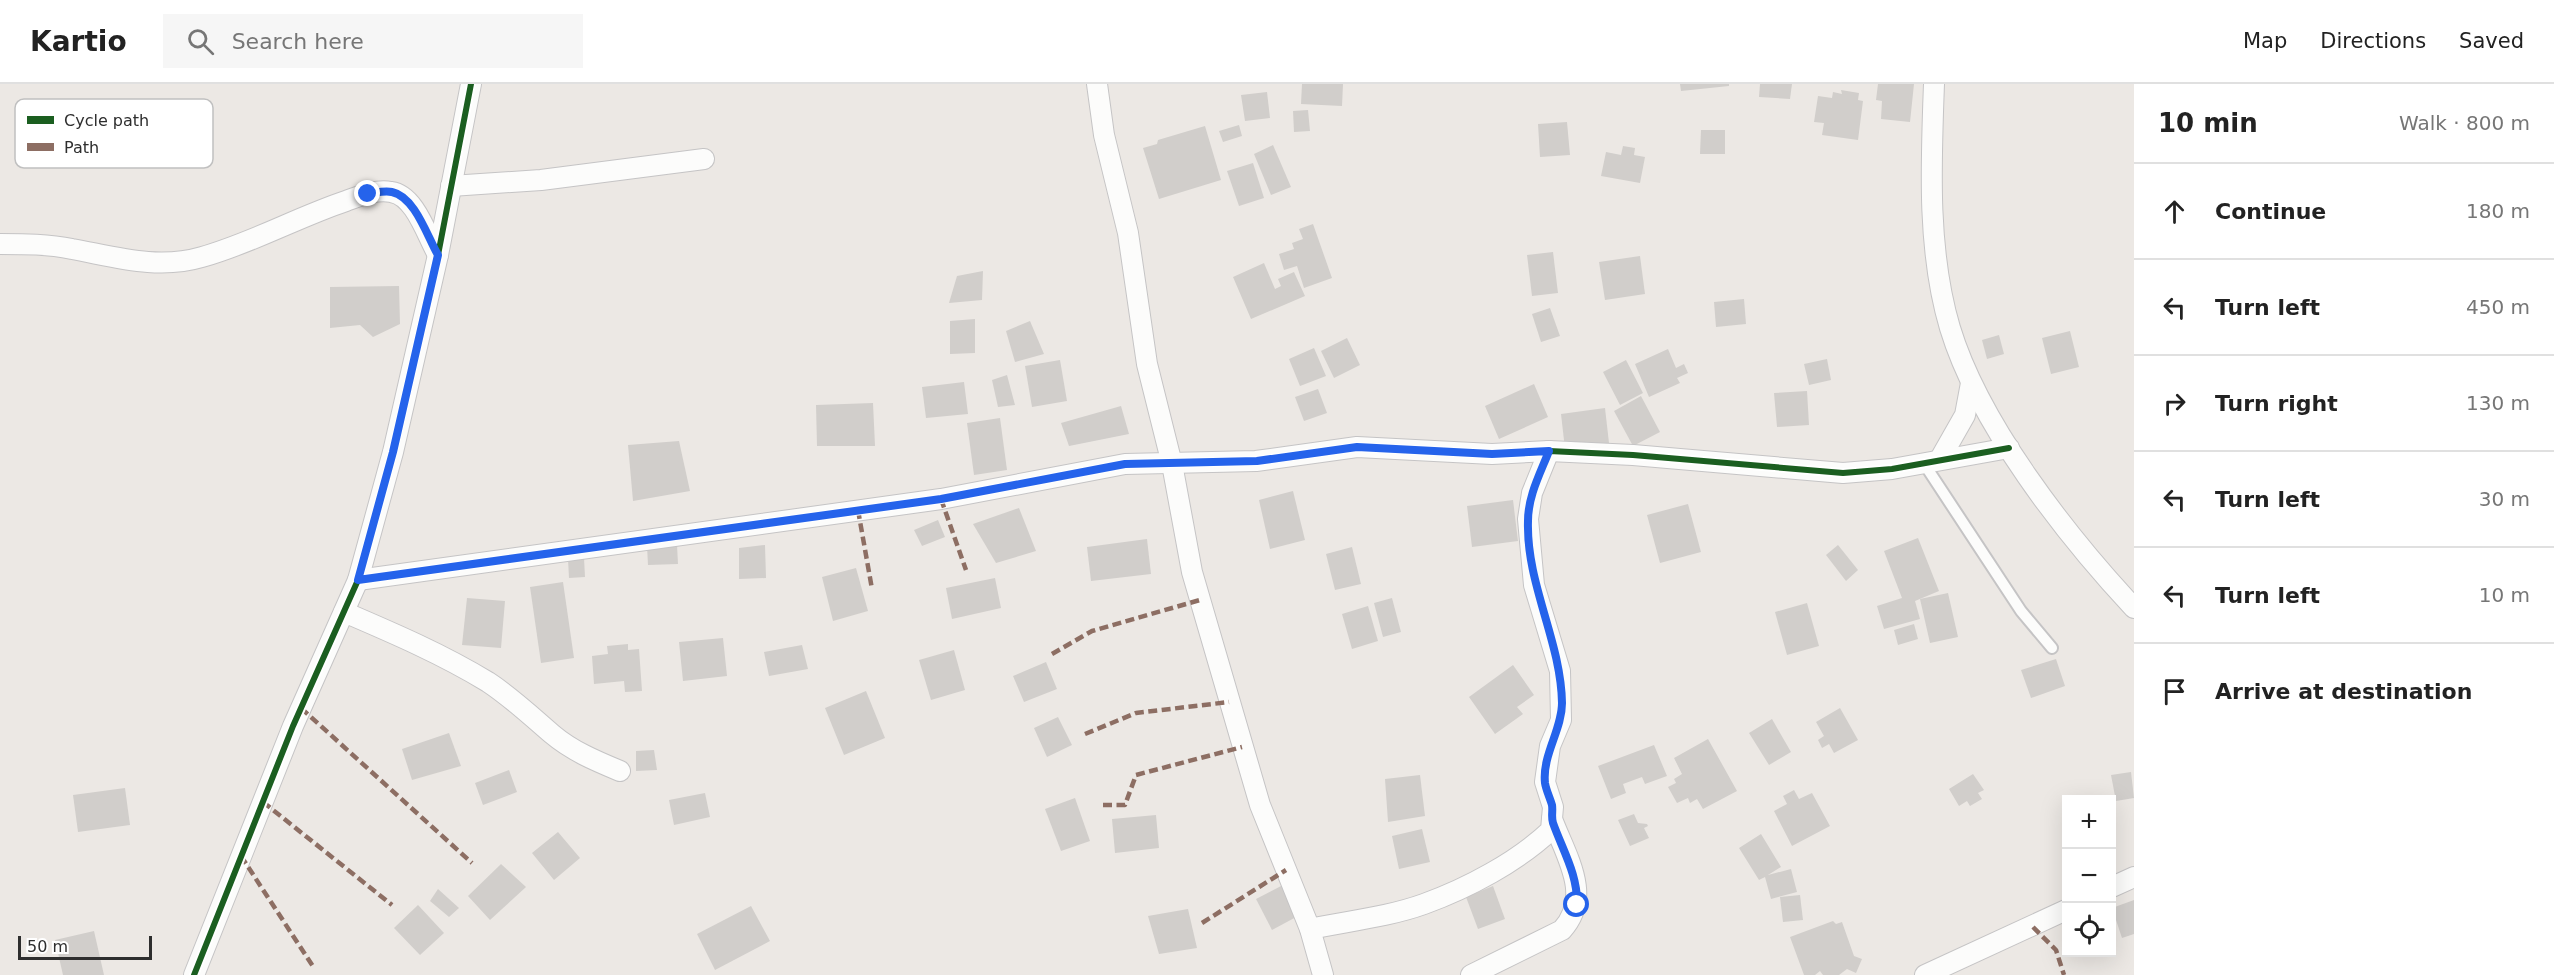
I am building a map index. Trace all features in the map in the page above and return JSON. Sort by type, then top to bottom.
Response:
[{"type":"street","points":[[194,975],[293,726],[358,580],[393,452],[438,255],[471,84]]},
{"type":"street","points":[[1097,84],[1104,135],[1128,233],[1147,364],[1172,464],[1192,572],[1260,806],[1310,929],[1323,975]]},
{"type":"street","points":[[1934,84],[1931,166],[1937,264],[1950,328],[1971,383],[2009,448],[2089,560],[2134,608]]},
{"type":"street","points":[[451,186],[542,180],[704,159]]},
{"type":"street","points":[[0,244],[35,243],[108,258],[173,262],[201,257],[241,244],[312,212],[368,194],[389,191],[399,194],[410,205],[438,255]]},
{"type":"street","points":[[1931,460],[1957,433],[1965,415],[1971,383]]},
{"type":"street","points":[[358,580],[941,499],[1125,464],[1257,461],[1357,447],[1492,454],[1549,451],[1716,461],[1843,473],[1893,468],[2009,448]]},
{"type":"street","points":[[1310,929],[1424,904],[1475,880],[1532,848],[1551,830],[1553,807],[1545,782],[1550,746],[1561,720],[1560,671],[1534,585],[1528,519],[1532,493],[1549,451]]},
{"type":"street","points":[[344,612],[423,646],[489,683],[526,710],[553,735],[588,758],[620,771]]},
{"type":"street","points":[[1471,975],[1562,930],[1571,920],[1577,905],[1578,885],[1552,819]]},
{"type":"street","points":[[2116,885],[2134,877]]},
{"type":"street","points":[[1925,975],[2062,912]]},
{"type":"lane","points":[[1931,460],[2022,611],[2052,648]]},
{"type":"building","points":[[1302,84],[1343,84],[1342,106],[1301,104]]},
{"type":"building","points":[[1680,84],[1729,84],[1729,86],[1681,91]]},
{"type":"building","points":[[1760,84],[1792,84],[1790,99],[1759,97]]},
{"type":"building","points":[[1878,84],[1914,84],[1910,122],[1881,119],[1882,101],[1876,100]]},
{"type":"building","points":[[1841,90],[1859,93],[1858,100],[1863,101],[1858,140],[1822,135],[1824,123],[1814,122],[1818,96],[1832,98],[1833,92],[1842,94]]},
{"type":"building","points":[[1267,92],[1270,118],[1245,121],[1241,95]]},
{"type":"building","points":[[1308,110],[1310,131],[1294,132],[1293,111]]},
{"type":"building","points":[[1567,122],[1570,155],[1540,157],[1538,124]]},
{"type":"building","points":[[1239,125],[1242,136],[1223,142],[1219,131]]},
{"type":"building","points":[[1205,126],[1221,180],[1159,199],[1143,148],[1157,144],[1158,140]]},
{"type":"building","points":[[1701,130],[1725,130],[1725,154],[1700,154]]},
{"type":"building","points":[[1273,145],[1291,187],[1271,195],[1254,154]]},
{"type":"building","points":[[1623,146],[1635,148],[1634,155],[1645,157],[1640,183],[1601,176],[1606,152],[1621,155]]},
{"type":"building","points":[[1253,163],[1264,198],[1239,206],[1227,171]]},
{"type":"building","points":[[1313,224],[1332,278],[1304,288],[1297,266],[1284,270],[1279,254],[1294,249],[1292,243],[1303,239],[1299,229]]},
{"type":"building","points":[[1553,252],[1558,293],[1532,296],[1527,255]]},
{"type":"building","points":[[1640,256],[1645,294],[1605,300],[1599,262]]},
{"type":"building","points":[[1264,263],[1275,289],[1281,286],[1278,279],[1294,272],[1305,296],[1251,319],[1233,277]]},
{"type":"building","points":[[983,271],[982,300],[949,303],[957,276]]},
{"type":"building","points":[[399,286],[400,324],[373,337],[360,325],[330,328],[330,287]]},
{"type":"building","points":[[1744,299],[1746,324],[1716,327],[1714,302]]},
{"type":"building","points":[[1550,308],[1560,336],[1541,342],[1532,314]]},
{"type":"building","points":[[975,319],[975,353],[950,354],[950,321]]},
{"type":"building","points":[[1030,321],[1044,354],[1015,362],[1006,331]]},
{"type":"building","points":[[2070,331],[2079,367],[2051,374],[2042,338]]},
{"type":"building","points":[[1999,335],[2004,354],[1987,359],[1982,340]]},
{"type":"building","points":[[1347,338],[1360,365],[1334,378],[1321,351]]},
{"type":"building","points":[[1314,348],[1326,376],[1300,386],[1289,359]]},
{"type":"building","points":[[1668,349],[1676,368],[1684,364],[1688,373],[1677,378],[1680,383],[1649,397],[1635,364]]},
{"type":"building","points":[[1827,359],[1831,380],[1809,385],[1804,364]]},
{"type":"building","points":[[1060,360],[1067,401],[1032,407],[1025,366]]},
{"type":"building","points":[[1626,360],[1643,393],[1620,405],[1603,372]]},
{"type":"building","points":[[1007,375],[1015,405],[998,407],[992,380]]},
{"type":"building","points":[[964,382],[968,414],[926,418],[922,387]]},
{"type":"building","points":[[1534,384],[1548,417],[1499,439],[1485,406]]},
{"type":"building","points":[[1318,389],[1327,413],[1304,421],[1295,397]]},
{"type":"building","points":[[1807,391],[1809,425],[1777,427],[1774,393]]},
{"type":"building","points":[[1641,396],[1660,432],[1633,446],[1614,411]]},
{"type":"building","points":[[873,403],[875,446],[817,446],[816,405]]},
{"type":"building","points":[[1121,406],[1129,434],[1069,446],[1061,423]]},
{"type":"building","points":[[1605,408],[1609,443],[1565,449],[1561,414]]},
{"type":"building","points":[[1000,418],[1007,470],[974,475],[967,423]]},
{"type":"building","points":[[679,441],[690,491],[633,501],[628,445]]},
{"type":"building","points":[[1293,491],[1305,540],[1270,549],[1259,500]]},
{"type":"building","points":[[1513,500],[1518,541],[1472,547],[1467,506]]},
{"type":"building","points":[[1688,504],[1701,552],[1660,563],[1647,515]]},
{"type":"building","points":[[1019,508],[1036,551],[996,563],[973,524]]},
{"type":"building","points":[[938,520],[945,537],[922,546],[914,530]]},
{"type":"building","points":[[1918,538],[1939,591],[1915,601],[1920,619],[1884,629],[1877,606],[1902,598],[1884,551]]},
{"type":"building","points":[[1147,539],[1151,574],[1091,581],[1087,547]]},
{"type":"building","points":[[677,545],[678,564],[648,565],[647,546]]},
{"type":"building","points":[[765,545],[766,578],[739,579],[739,548]]},
{"type":"building","points":[[1838,545],[1858,570],[1846,581],[1826,555]]},
{"type":"building","points":[[1352,547],[1361,584],[1335,590],[1326,554]]},
{"type":"building","points":[[584,558],[585,577],[569,578],[568,559]]},
{"type":"building","points":[[856,568],[868,611],[833,621],[822,577]]},
{"type":"building","points":[[995,578],[1001,608],[952,619],[946,588]]},
{"type":"building","points":[[563,582],[574,658],[541,663],[530,587]]},
{"type":"building","points":[[1948,593],[1958,637],[1930,643],[1920,599]]},
{"type":"building","points":[[467,598],[505,601],[501,648],[462,645]]},
{"type":"building","points":[[1392,598],[1401,632],[1383,637],[1374,603]]},
{"type":"building","points":[[1807,603],[1819,646],[1787,655],[1775,612]]},
{"type":"building","points":[[1368,606],[1378,641],[1352,649],[1342,614]]},
{"type":"building","points":[[1914,624],[1918,639],[1898,645],[1894,630]]},
{"type":"building","points":[[723,638],[727,676],[683,681],[679,642]]},
{"type":"building","points":[[628,644],[628,650],[639,649],[642,691],[625,692],[624,681],[594,684],[592,656],[608,654],[607,646]]},
{"type":"building","points":[[802,645],[808,669],[769,676],[764,652]]},
{"type":"building","points":[[954,650],[965,690],[931,700],[919,660]]},
{"type":"building","points":[[2056,659],[2065,686],[2031,698],[2021,670]]},
{"type":"building","points":[[1046,662],[1057,689],[1024,702],[1013,676]]},
{"type":"building","points":[[1513,665],[1534,695],[1517,707],[1523,714],[1495,734],[1469,697]]},
{"type":"building","points":[[866,691],[885,738],[844,755],[825,708]]},
{"type":"building","points":[[1840,708],[1858,740],[1834,753],[1829,744],[1822,748],[1818,740],[1824,736],[1816,722]]},
{"type":"building","points":[[1058,717],[1072,745],[1047,757],[1034,728]]},
{"type":"building","points":[[1772,719],[1791,752],[1769,765],[1749,733]]},
{"type":"building","points":[[449,733],[461,766],[412,780],[402,749]]},
{"type":"building","points":[[1708,739],[1737,791],[1703,809],[1697,799],[1690,803],[1688,798],[1677,803],[1668,787],[1676,783],[1674,779],[1682,774],[1674,758]]},
{"type":"building","points":[[1654,745],[1667,776],[1645,784],[1642,777],[1623,784],[1626,793],[1611,799],[1598,766]]},
{"type":"building","points":[[654,750],[657,770],[636,771],[636,751]]},
{"type":"building","points":[[509,770],[517,792],[483,805],[475,783]]},
{"type":"building","points":[[2131,772],[2134,798],[2116,801],[2111,775]]},
{"type":"building","points":[[1973,774],[1984,790],[1978,793],[1982,799],[1970,806],[1967,801],[1959,806],[1949,789]]},
{"type":"building","points":[[1420,775],[1425,816],[1388,822],[1385,779]]},
{"type":"building","points":[[125,788],[130,825],[78,832],[73,795]]},
{"type":"building","points":[[1794,790],[1799,799],[1812,793],[1830,826],[1792,846],[1774,811],[1787,804],[1783,796]]},
{"type":"building","points":[[705,793],[710,817],[674,825],[669,800]]},
{"type":"building","points":[[1075,798],[1090,841],[1061,851],[1045,809]]},
{"type":"building","points":[[1634,814],[1638,823],[1647,824],[1648,826],[1644,828],[1649,838],[1630,846],[1618,820]]},
{"type":"building","points":[[1156,815],[1159,848],[1115,853],[1112,819]]},
{"type":"building","points":[[1422,829],[1430,862],[1399,869],[1392,836]]},
{"type":"building","points":[[558,832],[580,858],[554,880],[532,853]]},
{"type":"building","points":[[1761,834],[1781,867],[1768,875],[1791,869],[1797,892],[1771,899],[1765,877],[1759,880],[1739,848]]},
{"type":"building","points":[[501,864],[526,887],[490,920],[468,896]]},
{"type":"building","points":[[1283,885],[1298,916],[1272,930],[1256,899]]},
{"type":"building","points":[[1493,886],[1505,919],[1478,929],[1466,897]]},
{"type":"building","points":[[438,889],[459,908],[449,917],[430,901]]},
{"type":"building","points":[[1800,895],[1803,920],[1783,922],[1780,897]]},
{"type":"building","points":[[2134,900],[2134,934],[2122,938],[2116,920],[2116,907]]},
{"type":"building","points":[[418,905],[444,933],[420,955],[394,928]]},
{"type":"building","points":[[751,906],[770,941],[715,970],[697,934]]},
{"type":"building","points":[[1188,909],[1197,948],[1159,954],[1148,916]]},
{"type":"building","points":[[1833,921],[1836,924],[1842,922],[1854,956],[1862,959],[1856,973],[1847,969],[1839,975],[1823,975],[1820,971],[1815,975],[1804,975],[1790,937]]},
{"type":"building","points":[[94,931],[104,975],[63,975],[55,940]]},
{"type":"marked path","points":[[941,499],[966,570]]},
{"type":"marked path","points":[[858,510],[872,589]]},
{"type":"marked path","points":[[1052,654],[1092,631],[1200,600]]},
{"type":"marked path","points":[[1085,734],[1136,713],[1229,702]]},
{"type":"marked path","points":[[301,708],[472,863]]},
{"type":"marked path","points":[[1103,805],[1125,805],[1136,775],[1242,747]]},
{"type":"marked path","points":[[263,802],[392,905]]},
{"type":"marked path","points":[[241,856],[314,968]]},
{"type":"marked path","points":[[1202,923],[1286,870]]},
{"type":"marked path","points":[[2033,927],[2056,950],[2064,975]]},
{"type":"cycle path","points":[[194,975],[293,726],[358,580],[393,452],[438,255],[471,84]]},
{"type":"cycle path","points":[[358,580],[941,499],[1125,464],[1256,461],[1357,447],[1492,454],[1549,451],[1633,455],[1843,473],[1892,469],[2009,448]]},
{"type":"route","points":[[368,194],[389,191],[399,194],[410,205],[438,255],[393,452],[358,580],[676,534],[941,499],[1125,464],[1257,461],[1357,447],[1492,454],[1549,451],[1532,493],[1528,519],[1529,543],[1534,585],[1560,671],[1561,720],[1550,746],[1545,782],[1553,807],[1552,819],[1578,885],[1577,905]]}]
